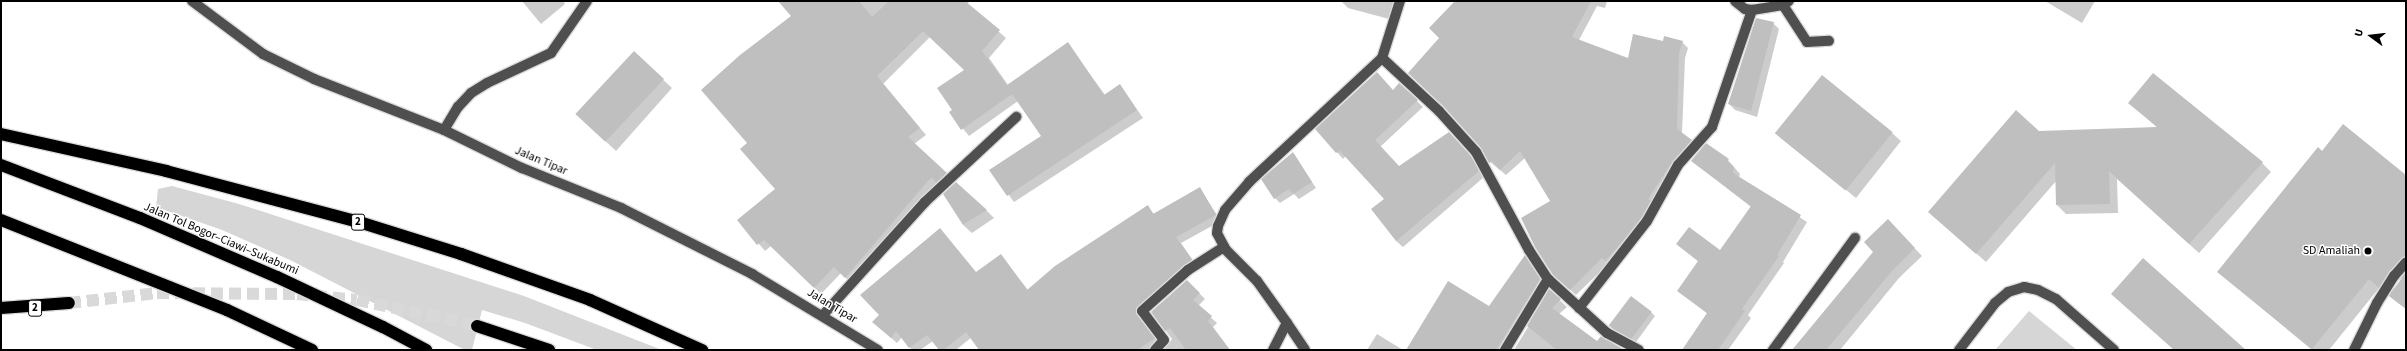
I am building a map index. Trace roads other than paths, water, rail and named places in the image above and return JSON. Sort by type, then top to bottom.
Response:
[{"type":"highway","name":"2","points":[[1,134],[166,171],[359,222],[461,254],[590,300],[702,350]]},
{"type":"highway","name":"Jalan Tol Bogor–Ciawi–Sukabumi","points":[[1,165],[140,218],[277,277],[383,326],[426,350]]},
{"type":"highway","points":[[1,220],[227,310],[312,350]]},
{"type":"highway","name":"2","points":[[1,308],[69,303]]},
{"type":"highway","points":[[478,326],[549,350]]},
{"type":"street","name":"Jalan Tipar","points":[[192,1],[263,54],[314,79],[444,130],[522,168],[621,208],[720,257],[823,315],[878,350]]},
{"type":"street","points":[[444,130],[458,107],[471,93],[487,83],[551,53],[587,1]]},
{"type":"street","points":[[1305,350],[1257,281],[1224,247],[1217,233],[1218,226],[1225,210],[1244,188],[1382,58],[1390,40],[1400,1]]},
{"type":"street","points":[[1734,1],[1745,9],[1752,10],[1786,3],[1807,42],[1829,42]]},
{"type":"street","points":[[1579,308],[1647,221],[1678,165],[1712,127],[1752,10]]},
{"type":"street","points":[[1382,58],[1439,111],[1476,152],[1528,250],[1548,279],[1607,333],[1639,350]]},
{"type":"street","points":[[823,315],[925,202],[1016,117]]},
{"type":"street","points":[[1773,350],[1855,238]]},
{"type":"street","points":[[1155,350],[1164,340],[1142,312],[1188,270],[1224,247]]},
{"type":"street","points":[[2354,350],[2377,303],[2394,276],[2406,262]]},
{"type":"street","points":[[1505,350],[1548,279]]},
{"type":"street","points":[[1959,350],[1995,303],[2008,292],[2024,288],[2038,290],[2056,300],[2114,350]]},
{"type":"street","points":[[1273,350],[1287,323]]},
{"type":"tunnel","points":[[69,303],[157,293],[297,294],[357,300],[477,326]]},
{"type":"place","name":"SD Amaliah","points":[[2368,251]]}]
